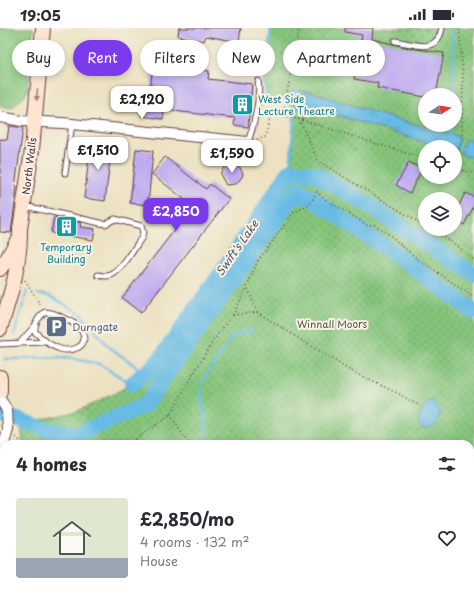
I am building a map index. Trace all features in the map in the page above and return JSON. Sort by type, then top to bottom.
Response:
[{"type":"main road","name":"North Walls","points":[[0,329],[9,302],[16,271],[35,121],[43,28]]},
{"type":"main road","points":[[0,269],[15,246],[20,230]]},
{"type":"main road","points":[[0,278],[8,288],[9,302]]},
{"type":"main road","points":[[0,377],[0,392]]},
{"type":"street","points":[[2,117],[22,121],[72,124],[248,142]]},
{"type":"street","points":[[0,399],[7,410],[8,430],[5,440]]},
{"type":"lane","points":[[395,41],[425,46],[432,45],[437,41],[442,28]]},
{"type":"lane","points":[[248,142],[252,130],[259,88],[258,80]]},
{"type":"lane","points":[[65,173],[72,124]]},
{"type":"lane","points":[[24,206],[105,224],[115,219],[141,226],[143,232],[142,237],[118,270],[110,276],[98,275]]},
{"type":"lane","points":[[20,343],[34,327],[40,316],[45,312],[51,312],[75,324],[84,334],[84,340],[81,346],[74,350],[61,349],[45,342],[35,332],[34,327]]},
{"type":"lane","points":[[0,344],[45,342]]},
{"type":"path","points":[[283,115],[300,28]]},
{"type":"path","points":[[459,28],[463,75],[462,140]]},
{"type":"path","points":[[265,137],[271,114],[283,115],[418,156]]},
{"type":"path","points":[[299,119],[318,161],[418,222]]},
{"type":"path","points":[[462,170],[474,174]]},
{"type":"path","points":[[134,440],[170,415],[212,344],[233,315],[247,287],[257,262],[294,212],[309,205],[317,192],[325,199],[367,225],[375,225],[390,235],[416,258],[474,298]]},
{"type":"path","points":[[442,236],[456,244],[474,260]]},
{"type":"path","points":[[22,275],[45,312]]},
{"type":"path","points":[[247,287],[258,312],[348,370],[401,395],[420,406]]},
{"type":"path","points":[[233,315],[258,312]]},
{"type":"path","points":[[170,415],[186,440]]},
{"type":"green space","points":[[0,28],[33,28],[32,40],[12,40],[12,76],[29,76],[27,93],[12,108],[0,106]]},
{"type":"green space","name":"Winnall Moors","points":[[271,28],[474,28],[474,440],[22,440],[21,428],[43,419],[78,411],[132,384],[157,363],[220,275],[290,171],[295,99],[289,97],[275,101],[266,95],[264,82],[265,76],[275,76],[275,40],[269,40]]},
{"type":"water","points":[[291,90],[311,92],[418,125],[418,132],[442,132],[460,137],[459,140],[418,140],[303,105],[298,107],[289,105]]},
{"type":"water","points":[[465,139],[474,141],[474,158],[462,155],[462,148]]},
{"type":"water","points":[[432,401],[439,410],[439,419],[433,426],[421,428],[418,422],[421,412],[426,405]]},
{"type":"building","points":[[179,28],[241,28],[239,40],[228,40],[206,36],[204,40],[199,40],[178,36]]},
{"type":"building","points":[[345,28],[373,28],[372,39],[376,40],[361,40],[362,35],[345,32]]},
{"type":"building","points":[[385,42],[409,48],[444,53],[437,88],[418,88],[418,96],[377,88],[378,83],[354,79],[355,76],[385,76]]},
{"type":"building","points":[[152,76],[208,76],[208,79],[252,84],[248,127],[234,125],[235,118],[164,110],[163,119],[141,116],[144,90],[150,91]]},
{"type":"building","points":[[9,126],[23,128],[15,187],[17,187],[11,233],[0,232],[0,139],[7,140]]},
{"type":"building","points":[[91,142],[112,144],[105,201],[84,198]]},
{"type":"building","points":[[136,149],[153,151],[148,205],[130,203]]},
{"type":"building","points":[[165,157],[206,189],[210,184],[229,199],[141,313],[122,298],[193,206],[152,174]]},
{"type":"building","points":[[409,162],[418,167],[418,177],[410,193],[396,185]]},
{"type":"building","points":[[231,164],[239,166],[243,173],[242,177],[236,184],[226,185],[221,176],[221,172],[225,166]]},
{"type":"building","points":[[465,193],[474,197],[474,206],[464,225],[462,224],[462,199]]},
{"type":"building","name":"Temporary Building","points":[[54,217],[81,223],[80,227],[95,229],[93,240],[51,233]]},
{"type":"waterway","points":[[271,28],[264,82],[266,95],[275,101],[292,98]]},
{"type":"waterway","points":[[451,28],[454,88]]},
{"type":"waterway","points":[[290,171],[295,105]]},
{"type":"waterway","name":"Swift's Lake","points":[[132,384],[157,363],[220,275],[290,171],[316,174],[357,198],[474,274]]},
{"type":"waterway","points":[[298,189],[408,263],[474,312]]},
{"type":"waterway","points":[[0,416],[3,415],[52,431],[78,434],[145,405],[291,199],[298,196],[307,195]]},
{"type":"waterway","points":[[14,335],[27,291]]},
{"type":"waterway","points":[[38,294],[50,296],[81,314],[108,346],[145,373]]},
{"type":"waterway","points":[[207,440],[206,421],[201,400],[202,382],[234,335],[252,330]]},
{"type":"waterway","name":"Swift's Lake","points":[[4,359],[68,358],[99,364],[132,384]]},
{"type":"waterway","points":[[148,370],[161,385]]},
{"type":"place","name":"West Side Lecture Theatre","points":[[243,105]]},
{"type":"place","name":"Temporary Building","points":[[66,227]]},
{"type":"place","name":"Durngate","points":[[56,327]]}]
